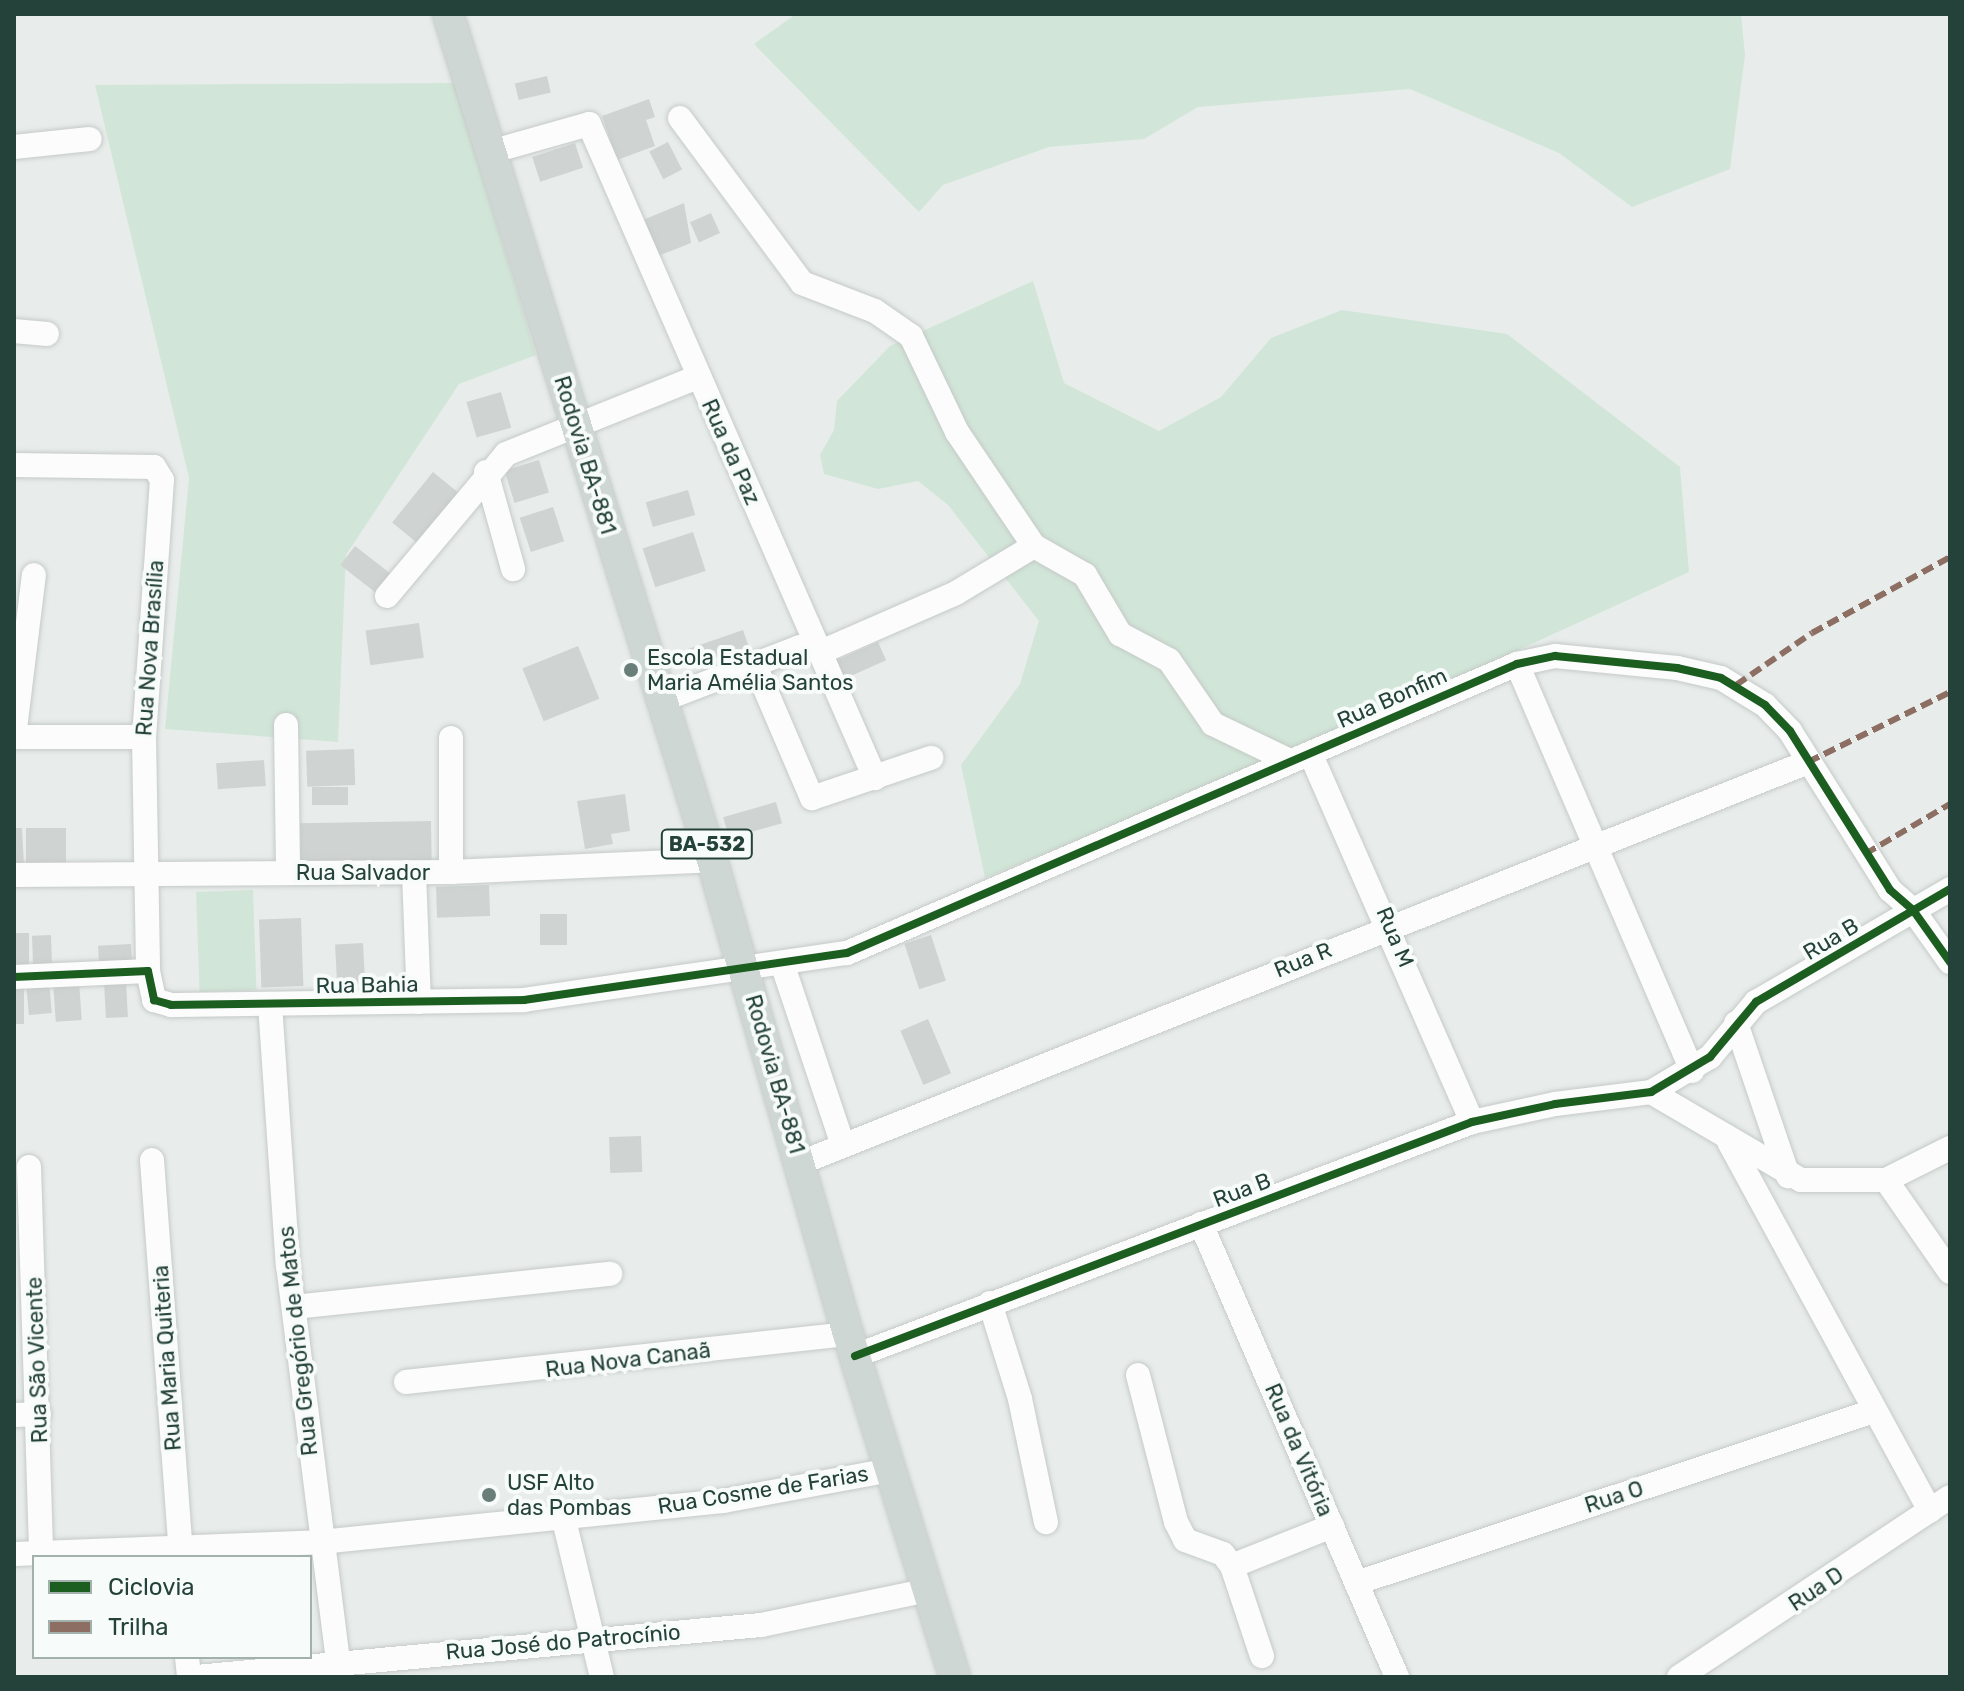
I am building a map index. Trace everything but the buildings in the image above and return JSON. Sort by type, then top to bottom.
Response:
[{"type":"main road","name":"Rodovia BA-881","points":[[448,14],[712,860],[852,1345],[955,1677]]},
{"type":"street","points":[[680,118],[802,283],[875,311],[911,336],[957,432],[1034,546],[1085,575],[1120,634],[1169,660],[1213,724],[1300,758]]},
{"type":"street","name":"Rua da Paz","points":[[490,152],[589,124],[875,778]]},
{"type":"street","points":[[14,147],[90,139]]},
{"type":"street","points":[[14,331],[47,334]]},
{"type":"street","points":[[387,596],[486,472],[516,448],[698,377]]},
{"type":"street","name":"Rua Nova Brasília","points":[[14,465],[154,467],[162,480],[144,737],[148,971]]},
{"type":"street","points":[[486,472],[513,569]]},
{"type":"street","points":[[662,700],[800,647],[821,652],[956,593],[1034,546]]},
{"type":"street","points":[[34,575],[14,737],[144,737]]},
{"type":"street","name":"Rua Bonfim","points":[[744,966],[847,953],[1517,664],[1555,656],[1605,659],[1721,678],[1779,718],[1890,890],[1913,910],[1950,962]]},
{"type":"street","points":[[754,663],[813,799],[931,758]]},
{"type":"street","points":[[1517,664],[1592,849],[1692,1071]]},
{"type":"street","points":[[286,725],[288,873]]},
{"type":"street","points":[[451,738],[451,872]]},
{"type":"street","name":"Rua M","points":[[1300,758],[1391,925],[1472,1122]]},
{"type":"street","name":"Rua R","points":[[800,1163],[1391,925],[1808,762]]},
{"type":"street","name":"Rua Salvador","points":[[14,875],[414,873],[712,860]]},
{"type":"street","points":[[414,873],[419,1002]]},
{"type":"street","name":"Rua B","points":[[852,1345],[990,1303],[1472,1122],[1651,1092],[1692,1071],[1716,1052],[1736,1023],[1756,1002],[1950,889]]},
{"type":"street","points":[[782,963],[843,1145]]},
{"type":"street","name":"Rua Bahia","points":[[148,971],[152,995],[161,1004],[270,1004],[559,999],[744,966]]},
{"type":"street","points":[[14,977],[148,971]]},
{"type":"street","name":"Rua Gregório de Matos","points":[[270,1004],[294,1307],[320,1542],[339,1671]]},
{"type":"street","points":[[1736,1023],[1788,1176]]},
{"type":"street","points":[[1651,1092],[1788,1176],[1831,1184],[1886,1180],[1950,1148]]},
{"type":"street","points":[[1729,1142],[1871,1412],[1930,1511]]},
{"type":"street","name":"Rua Maria Quiteria","points":[[152,1160],[181,1553]]},
{"type":"street","name":"Rua São Vicente","points":[[29,1167],[25,1317],[39,1414],[41,1553]]},
{"type":"street","points":[[1886,1180],[1950,1272]]},
{"type":"street","name":"Rua da Vitória","points":[[1201,1224],[1397,1677]]},
{"type":"street","points":[[294,1307],[610,1274]]},
{"type":"street","points":[[990,1303],[1020,1399],[1046,1522]]},
{"type":"street","name":"Rua Nova Canaã","points":[[406,1382],[852,1345]]},
{"type":"street","points":[[1138,1375],[1176,1522],[1185,1540],[1223,1554],[1232,1566],[1262,1656]]},
{"type":"street","name":"Rua O","points":[[1356,1583],[1871,1412]]},
{"type":"street","points":[[14,1415],[39,1414]]},
{"type":"street","name":"Rua Cosme de Farias","points":[[14,1554],[181,1553],[320,1542],[723,1501],[890,1470]]},
{"type":"street","name":"Rua D","points":[[1679,1677],[1950,1497]]},
{"type":"street","points":[[563,1516],[602,1677]]},
{"type":"street","points":[[1232,1566],[1332,1526]]},
{"type":"street","name":"Rua José do Patrocínio","points":[[196,1677],[339,1671],[594,1636],[761,1625],[929,1590]]},
{"type":"green space","points":[[796,14],[1741,14],[1745,55],[1730,169],[1632,207],[1559,153],[1410,89],[1198,107],[1144,139],[1049,147],[943,185],[919,212],[754,44]]},
{"type":"green space","points":[[454,83],[536,355],[459,384],[346,555],[338,742],[165,729],[189,478],[95,85]]},
{"type":"green space","points":[[1033,281],[1064,383],[1159,431],[1221,397],[1271,338],[1342,310],[1507,334],[1680,467],[1689,572],[1326,738],[985,878],[961,765],[1020,684],[1039,621],[948,505],[918,481],[878,489],[824,474],[820,455],[834,430],[837,401],[890,346]]},
{"type":"green space","points":[[253,890],[256,990],[200,992],[196,892]]},
{"type":"marked path","points":[[1736,685],[1812,633],[1950,557]]},
{"type":"marked path","points":[[1808,762],[1950,692]]},
{"type":"marked path","points":[[1865,854],[1950,804]]},
{"type":"cycle path","points":[[14,977],[148,971],[154,1000],[171,1005],[524,1000],[847,953],[1517,664],[1555,656],[1677,668],[1721,678],[1765,705],[1790,731],[1890,890],[1913,910],[1950,962]]},
{"type":"cycle path","points":[[855,1356],[1472,1122],[1555,1104],[1651,1092],[1710,1057],[1756,1002],[1950,889]]},
{"type":"place","name":"Escola Estadual Maria Amélia Santos","points":[[631,670]]},
{"type":"place","name":"USF Alto das Pombas","points":[[489,1495]]}]
